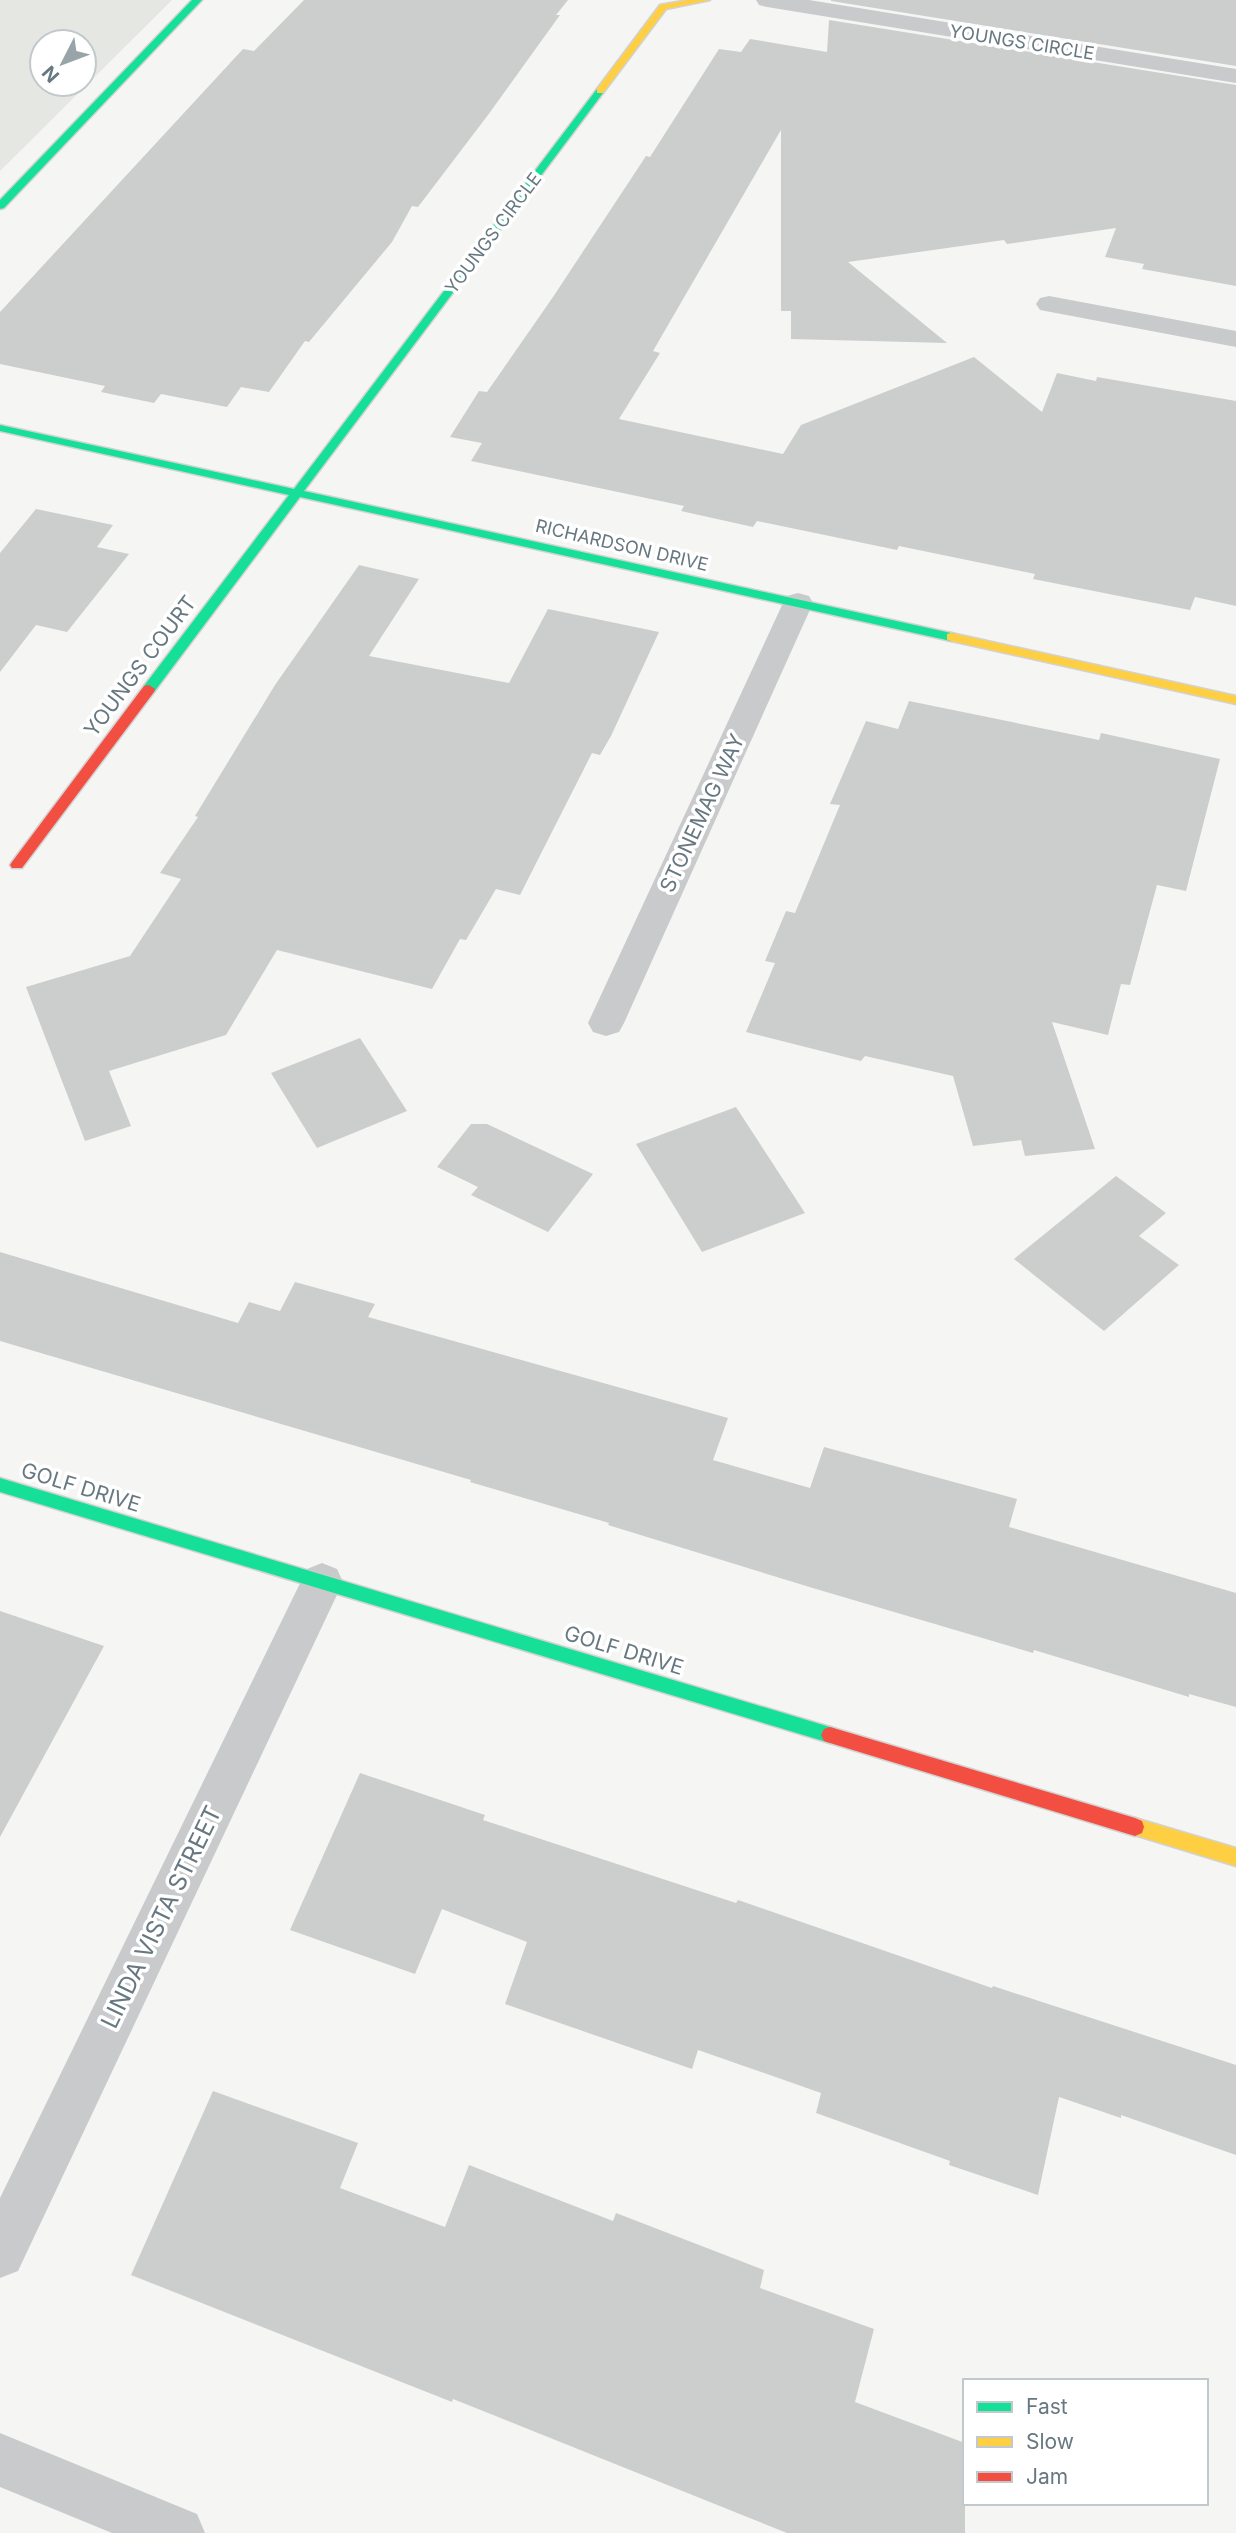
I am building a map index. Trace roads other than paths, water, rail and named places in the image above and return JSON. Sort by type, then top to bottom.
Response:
[{"type":"street","points":[[0,206],[197,0]]},
{"type":"street","name":"YOUNGS CIRCLE","points":[[298,492],[663,7],[705,0]]},
{"type":"street","name":"YOUNGS CIRCLE","points":[[767,0],[1236,76]]},
{"type":"street","points":[[1049,304],[1236,339]]},
{"type":"street","name":"RICHARDSON DRIVE","points":[[0,428],[1236,700]]},
{"type":"street","name":"YOUNGS COURT","points":[[17,865],[298,492]]},
{"type":"street","name":"STONEMAG WAY","points":[[606,1023],[798,603]]},
{"type":"street","name":"GOLF DRIVE","points":[[0,1485],[1236,1857]]},
{"type":"street","name":"LINDA VISTA STREET","points":[[0,2253],[322,1581]]},
{"type":"street","points":[[0,2460],[178,2533]]}]
